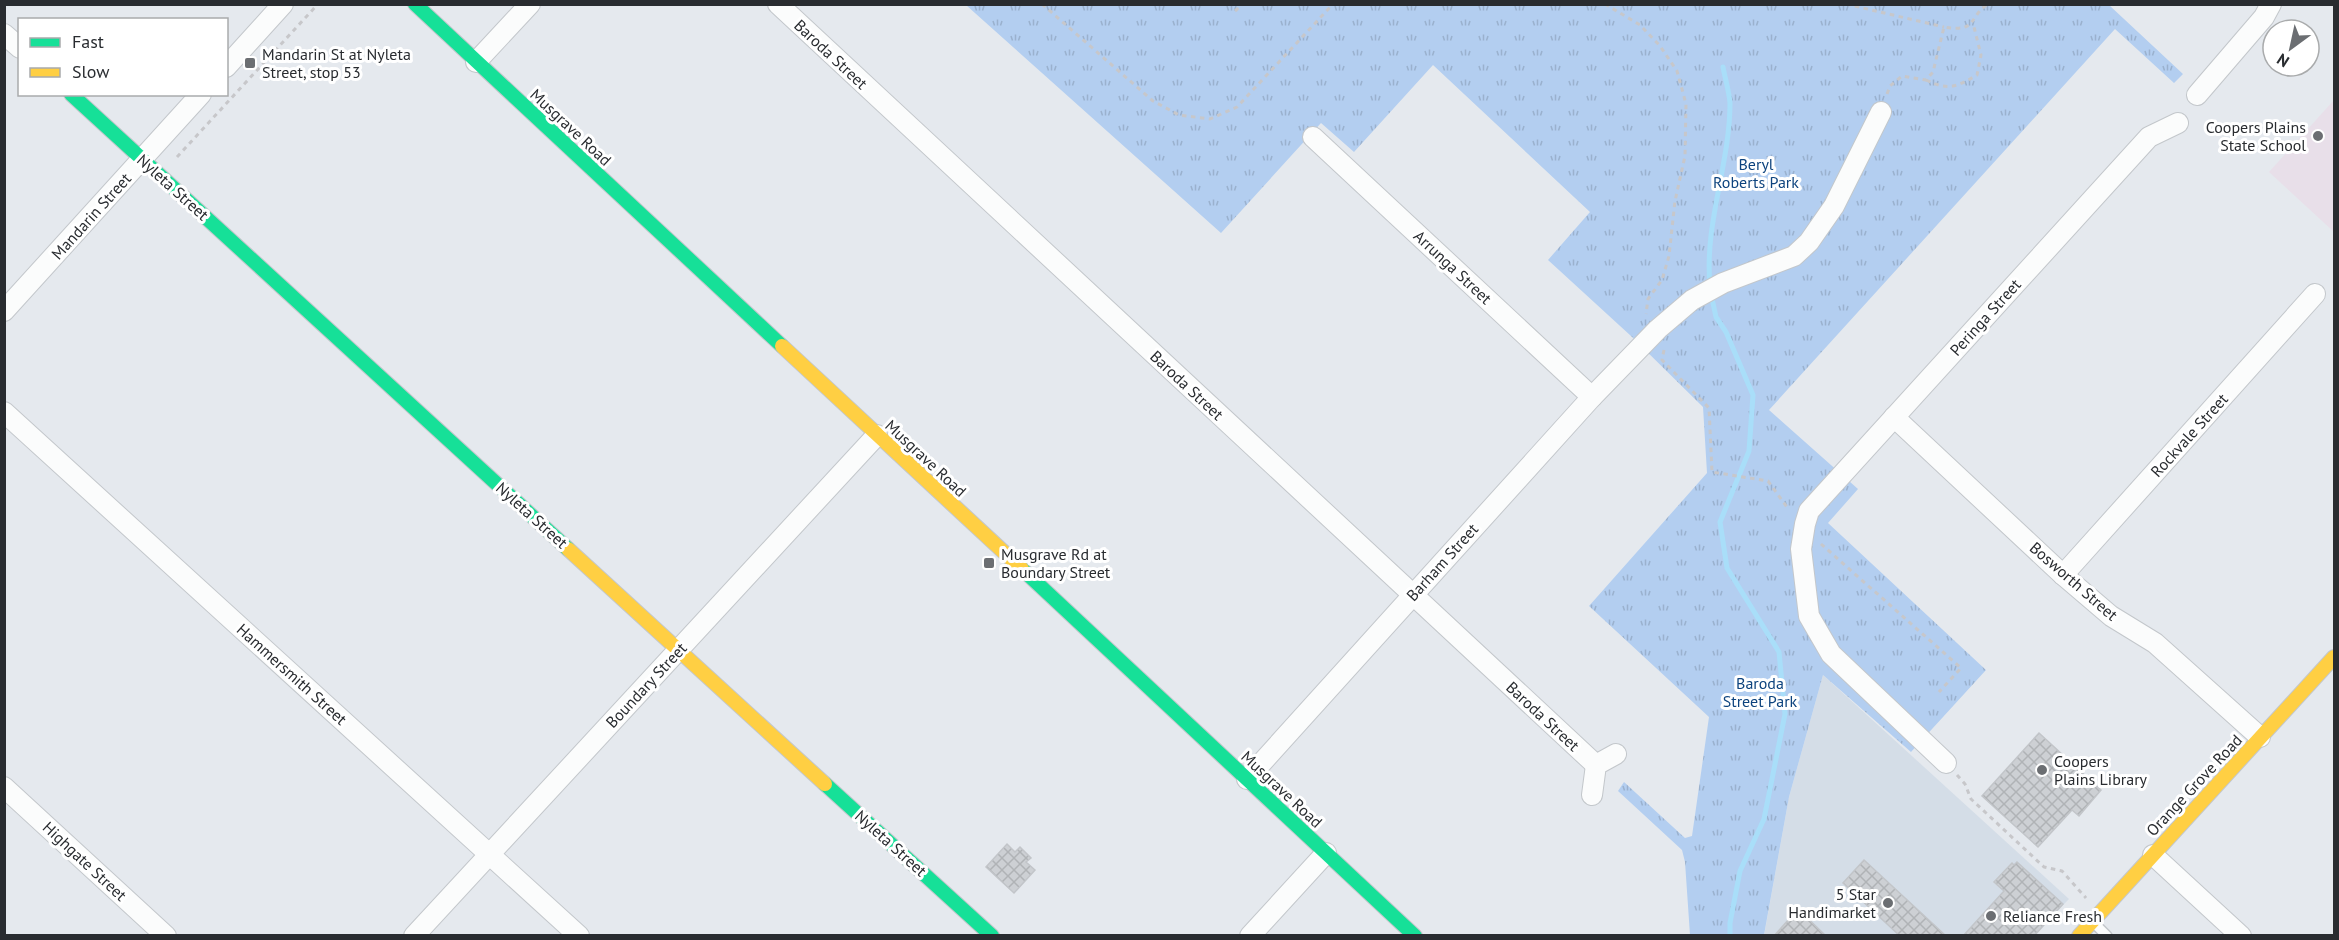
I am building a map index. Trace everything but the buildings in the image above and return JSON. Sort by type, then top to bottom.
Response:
[{"type":"street","points":[[228,65],[283,4]]},
{"type":"street","name":"Musgrave Road","points":[[415,4],[1415,936]]},
{"type":"street","points":[[476,62],[530,4]]},
{"type":"street","name":"Baroda Street","points":[[778,4],[1596,765]]},
{"type":"street","points":[[2197,95],[2264,17],[2271,4]]},
{"type":"street","points":[[4,34],[18,46]]},
{"type":"street","name":"Nyleta Street","points":[[73,96],[992,936]]},
{"type":"street","name":"Mandarin Street","points":[[4,310],[199,96]]},
{"type":"street","name":"Barham Street","points":[[1247,779],[1412,594],[1592,397],[1658,329],[1692,300],[1723,283],[1794,256],[1809,242],[1834,206],[1881,112]]},
{"type":"street","name":"Peringa Street","points":[[1798,519],[1809,512],[2150,137],[2178,123]]},
{"type":"street","name":"Arrunga Street","points":[[1313,137],[1592,397]]},
{"type":"street","name":"Rockvale Street","points":[[2063,575],[2314,294]]},
{"type":"street","name":"Hammersmith Street","points":[[4,412],[579,936]]},
{"type":"street","name":"Bosworth Street","points":[[1894,417],[2063,575],[2111,615],[2155,643],[2260,737]]},
{"type":"street","name":"Boundary Street","points":[[414,936],[877,435]]},
{"type":"street","points":[[1798,519],[1809,616],[1831,654],[1946,763]]},
{"type":"street","name":"Orange Grove Road","points":[[2079,936],[2334,657]]},
{"type":"street","points":[[1592,795],[1596,765],[1616,754]]},
{"type":"street","name":"Highgate Street","points":[[4,788],[166,936]]},
{"type":"street","points":[[1251,936],[1326,853]]},
{"type":"street","points":[[2153,855],[2241,936]]},
{"type":"lane","points":[[2096,917],[2107,936]]},
{"type":"path","points":[[177,157],[318,4]]},
{"type":"path","points":[[1042,4],[1153,101],[1179,115],[1210,119],[1237,107],[1333,4]]},
{"type":"path","points":[[1235,10],[1243,4]]},
{"type":"path","points":[[1605,4],[1640,26],[1660,46],[1677,71],[1686,104],[1685,156],[1675,201],[1669,256],[1662,279],[1648,299],[1645,310],[1647,317],[1667,337],[1662,360],[1709,408],[1712,472],[1768,481],[1798,519]]},
{"type":"path","points":[[1846,4],[1957,29],[1973,23],[1983,7],[1988,4]]},
{"type":"path","points":[[1881,112],[1890,86],[1902,76],[1926,80],[1940,87],[1955,87],[1977,75],[1981,55],[1973,23]]},
{"type":"path","points":[[1926,80],[1934,72],[1944,27]]},
{"type":"path","points":[[1818,541],[1824,549],[1961,668],[1939,692]]},
{"type":"path","points":[[1946,763],[1965,784],[1971,799],[2044,867],[2062,871],[2096,917]]},
{"type":"shaded area","name":"Coopers Plains State School","points":[[2334,100],[2334,232],[2269,172]]},
{"type":"shaded area","points":[[1823,675],[2069,899],[2034,935],[1764,936],[1789,797]]},
{"type":"green space","name":"Beryl Roberts Park","points":[[966,5],[2109,5],[2183,74],[2174,83],[2115,29],[1769,410],[1858,489],[1828,523],[1986,670],[1911,752],[1823,675],[1789,797],[1764,935],[1690,935],[1685,862],[1682,850],[1618,791],[1624,782],[1685,838],[1692,836],[1709,717],[1589,606],[1707,473],[1703,407],[1631,336],[1548,260],[1590,212],[1433,65],[1354,152],[1321,123],[1221,233]]},
{"type":"waterway","points":[[1710,285],[1711,239],[1729,126],[1730,103],[1723,67]]},
{"type":"waterway","points":[[1711,294],[1716,317],[1726,332],[1753,395],[1749,451],[1720,522],[1727,568],[1779,652],[1785,714],[1764,819],[1740,871],[1730,923],[1730,936]]},
{"type":"traffic: fast","points":[[415,4],[782,346]]},
{"type":"traffic: fast","points":[[73,96],[568,549]]},
{"type":"traffic: fast","points":[[1022,569],[1415,936]]},
{"type":"traffic: fast","points":[[825,784],[992,936]]},
{"type":"traffic: slow","points":[[782,346],[1022,569]]},
{"type":"traffic: slow","points":[[568,549],[825,784]]},
{"type":"traffic: slow","points":[[2079,936],[2334,657]]},
{"type":"place","name":"Mandarin St at Nyleta Street, stop 53","points":[[250,63]]},
{"type":"place","name":"Coopers Plains State School","points":[[2318,136]]},
{"type":"place","name":"Musgrave Rd at Boundary Street","points":[[989,563]]},
{"type":"place","name":"Coopers Plains Library","points":[[2042,770]]},
{"type":"place","name":"5 Star Handimarket","points":[[1888,903]]},
{"type":"place","name":"Reliance Fresh","points":[[1991,916]]},
{"type":"park label","name":"Baroda Street Park","points":[[1760,692]]}]
